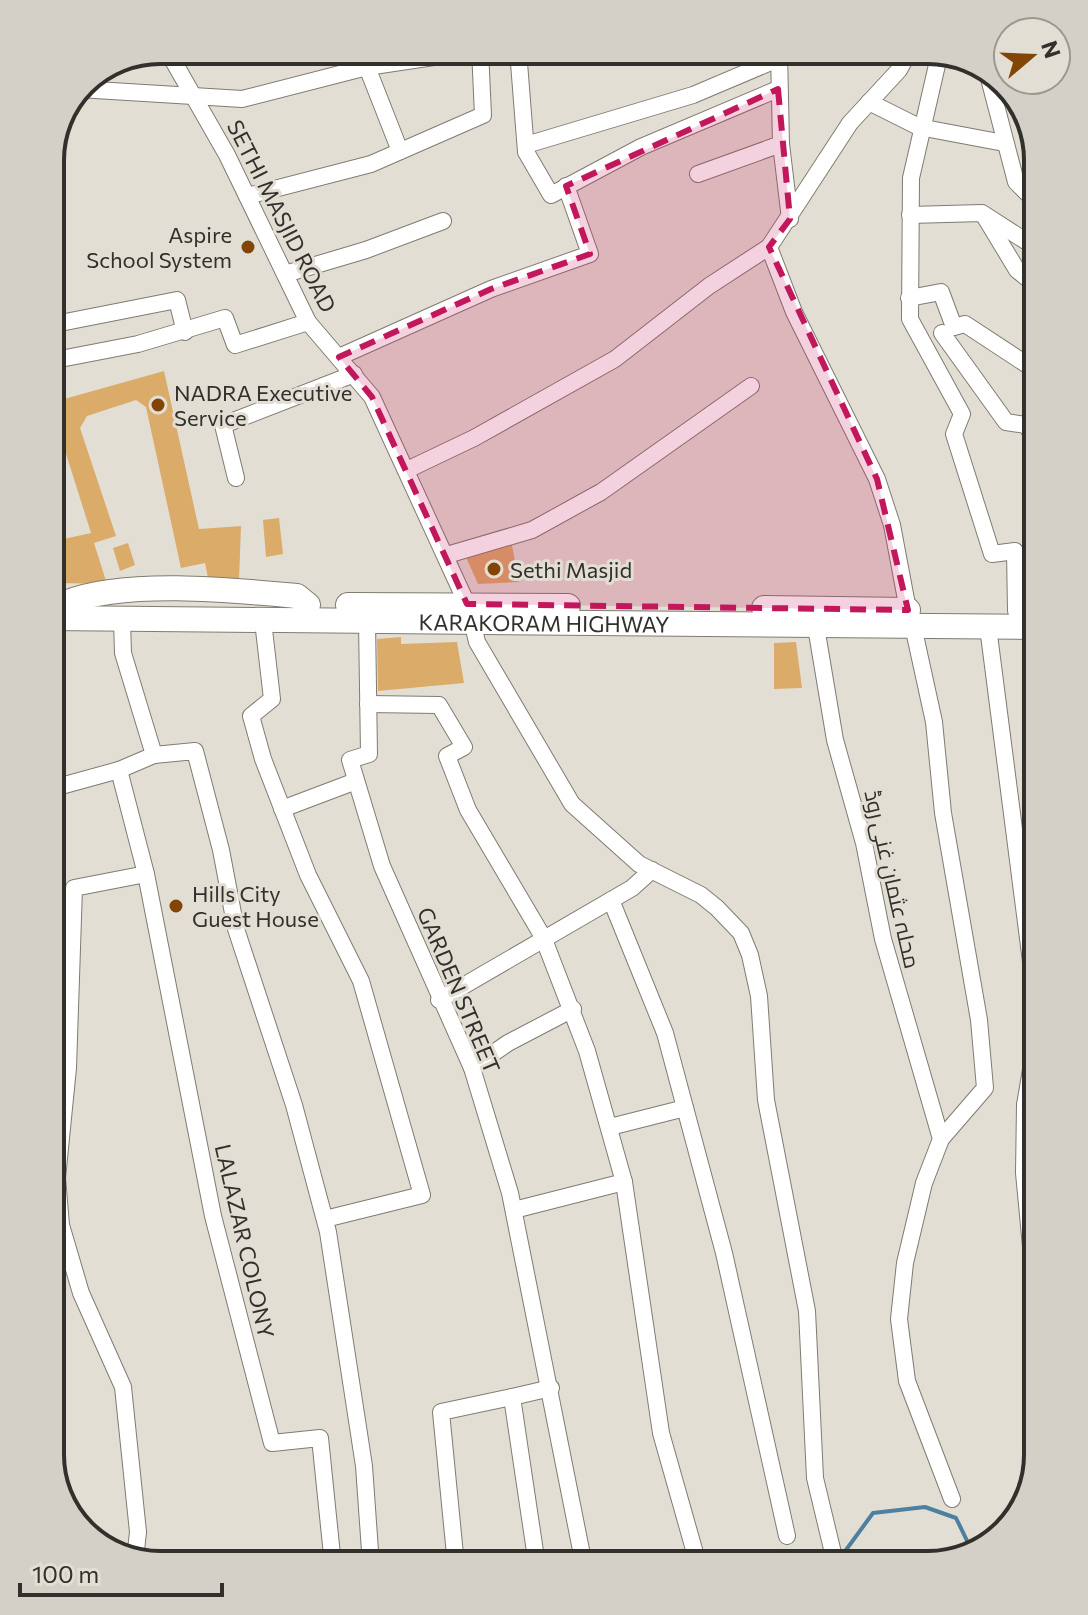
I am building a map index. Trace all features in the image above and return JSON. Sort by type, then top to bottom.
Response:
[{"type":"highway","points":[[64,604],[89,593],[187,590],[297,596],[308,605]]},
{"type":"highway","name":"KARAKORAM HIGHWAY","points":[[64,610],[122,620],[308,605],[816,627],[1024,611]]},
{"type":"highway","name":"KARAKORAM HIGHWAY","points":[[64,608],[194,613],[263,621],[367,622],[470,613],[910,618],[988,627],[1024,627]]},
{"type":"street","name":"SETHI MASJID ROAD","points":[[175,64],[247,196],[308,322],[372,397],[447,555],[470,613],[477,642],[572,804],[607,838],[652,870],[701,895],[730,919],[741,933],[756,973],[766,1100],[807,1311],[815,1478],[833,1551]]},
{"type":"street","points":[[95,90],[242,99],[387,64]]},
{"type":"street","points":[[247,196],[339,174],[483,115],[481,64]]},
{"type":"street","points":[[519,64],[526,145],[551,195],[641,147],[778,89]]},
{"type":"street","points":[[526,145],[693,95],[758,64]]},
{"type":"street","points":[[779,64],[781,144],[790,219]]},
{"type":"street","points":[[407,470],[474,438],[615,359],[709,286],[769,247],[850,123],[902,64]]},
{"type":"street","points":[[937,65],[911,178],[910,319],[962,414],[954,434],[992,554],[1015,551],[1024,596]]},
{"type":"street","points":[[367,67],[400,151]]},
{"type":"street","points":[[991,88],[1016,182],[1024,190]]},
{"type":"street","points":[[869,102],[924,128],[1004,143]]},
{"type":"street","points":[[698,174],[781,144]]},
{"type":"street","points":[[339,357],[491,289],[590,254],[566,186]]},
{"type":"street","points":[[910,215],[982,213],[1024,240]]},
{"type":"street","points":[[982,213],[1017,270],[1024,276]]},
{"type":"street","points":[[285,274],[366,250],[443,221]]},
{"type":"street","points":[[769,247],[794,312],[877,479],[892,525],[934,722],[943,813],[979,1020],[985,1088],[941,1139],[924,1183],[905,1263],[899,1319],[907,1381],[952,1499]]},
{"type":"street","points":[[909,298],[941,292],[954,327],[965,324],[1024,363]]},
{"type":"street","points":[[64,322],[177,300],[185,332]]},
{"type":"street","points":[[64,358],[185,332],[225,318],[235,345],[308,322]]},
{"type":"street","points":[[942,333],[1006,422],[1024,425]]},
{"type":"street","points":[[236,478],[223,425],[354,374]]},
{"type":"street","points":[[447,555],[532,530],[601,492],[751,386]]},
{"type":"street","points":[[122,620],[123,653],[154,755]]},
{"type":"street","points":[[263,621],[272,699],[251,716],[308,875],[361,981],[422,1195],[325,1219]]},
{"type":"street","points":[[282,809],[356,781],[350,760],[369,754],[367,622]]},
{"type":"street","name":"محلہ عثمان غنی روڈ","points":[[816,627],[835,740],[864,843],[883,939],[941,1139]]},
{"type":"street","points":[[988,627],[1024,907]]},
{"type":"street","points":[[368,704],[439,705],[464,747],[447,756],[456,786],[543,937],[573,1009],[624,1182],[661,1433],[694,1551]]},
{"type":"street","points":[[64,785],[119,770],[154,755],[195,751],[236,929],[294,1105],[325,1219],[364,1466],[370,1551]]},
{"type":"street","name":"LALAZAR COLONY","points":[[119,770],[146,874],[213,1216],[272,1443],[320,1438],[332,1551]]},
{"type":"street","name":"GARDEN STREET","points":[[356,781],[382,866],[439,1000],[472,1068],[514,1210],[581,1551]]},
{"type":"street","points":[[439,1000],[611,900],[645,879],[652,870]]},
{"type":"street","points":[[64,1108],[74,888],[146,874]]},
{"type":"street","points":[[611,900],[665,1033],[724,1253],[787,1536]]},
{"type":"street","points":[[472,1068],[508,1043],[573,1009]]},
{"type":"street","points":[[610,1127],[685,1108]]},
{"type":"street","points":[[514,1210],[624,1182]]},
{"type":"street","points":[[64,1235],[81,1293],[123,1387],[138,1532],[136,1548]]},
{"type":"street","points":[[455,1551],[441,1412],[551,1388]]},
{"type":"street","points":[[512,1397],[535,1551]]},
{"type":"highlighted area","points":[[778,89],[790,219],[769,247],[877,479],[908,610],[467,604],[372,397],[339,357],[491,289],[590,254],[566,186]]},
{"type":"building","points":[[164,371],[199,529],[241,526],[239,581],[209,583],[205,563],[181,568],[146,407],[136,400],[87,416],[80,428],[116,536],[94,543],[107,584],[64,583],[64,539],[91,533],[64,447],[64,399]]},
{"type":"building","points":[[279,518],[283,554],[266,557],[263,520]]},
{"type":"building","name":"Sethi Masjid","points":[[511,540],[519,582],[478,584],[465,555]]},
{"type":"building","points":[[128,543],[135,565],[120,571],[113,548]]},
{"type":"building","points":[[401,637],[401,644],[457,642],[464,683],[378,691],[377,639]]},
{"type":"building","points":[[796,642],[802,688],[774,689],[774,643]]},
{"type":"waterway","points":[[845,1551],[873,1513],[925,1507],[956,1518],[968,1542]]},
{"type":"place","name":"Aspire School System","points":[[248,247]]},
{"type":"place","name":"NADRA Executive Service","points":[[158,405]]},
{"type":"place","name":"Sethi Masjid","points":[[494,569]]},
{"type":"place","name":"Hills City Guest House","points":[[176,906]]}]
